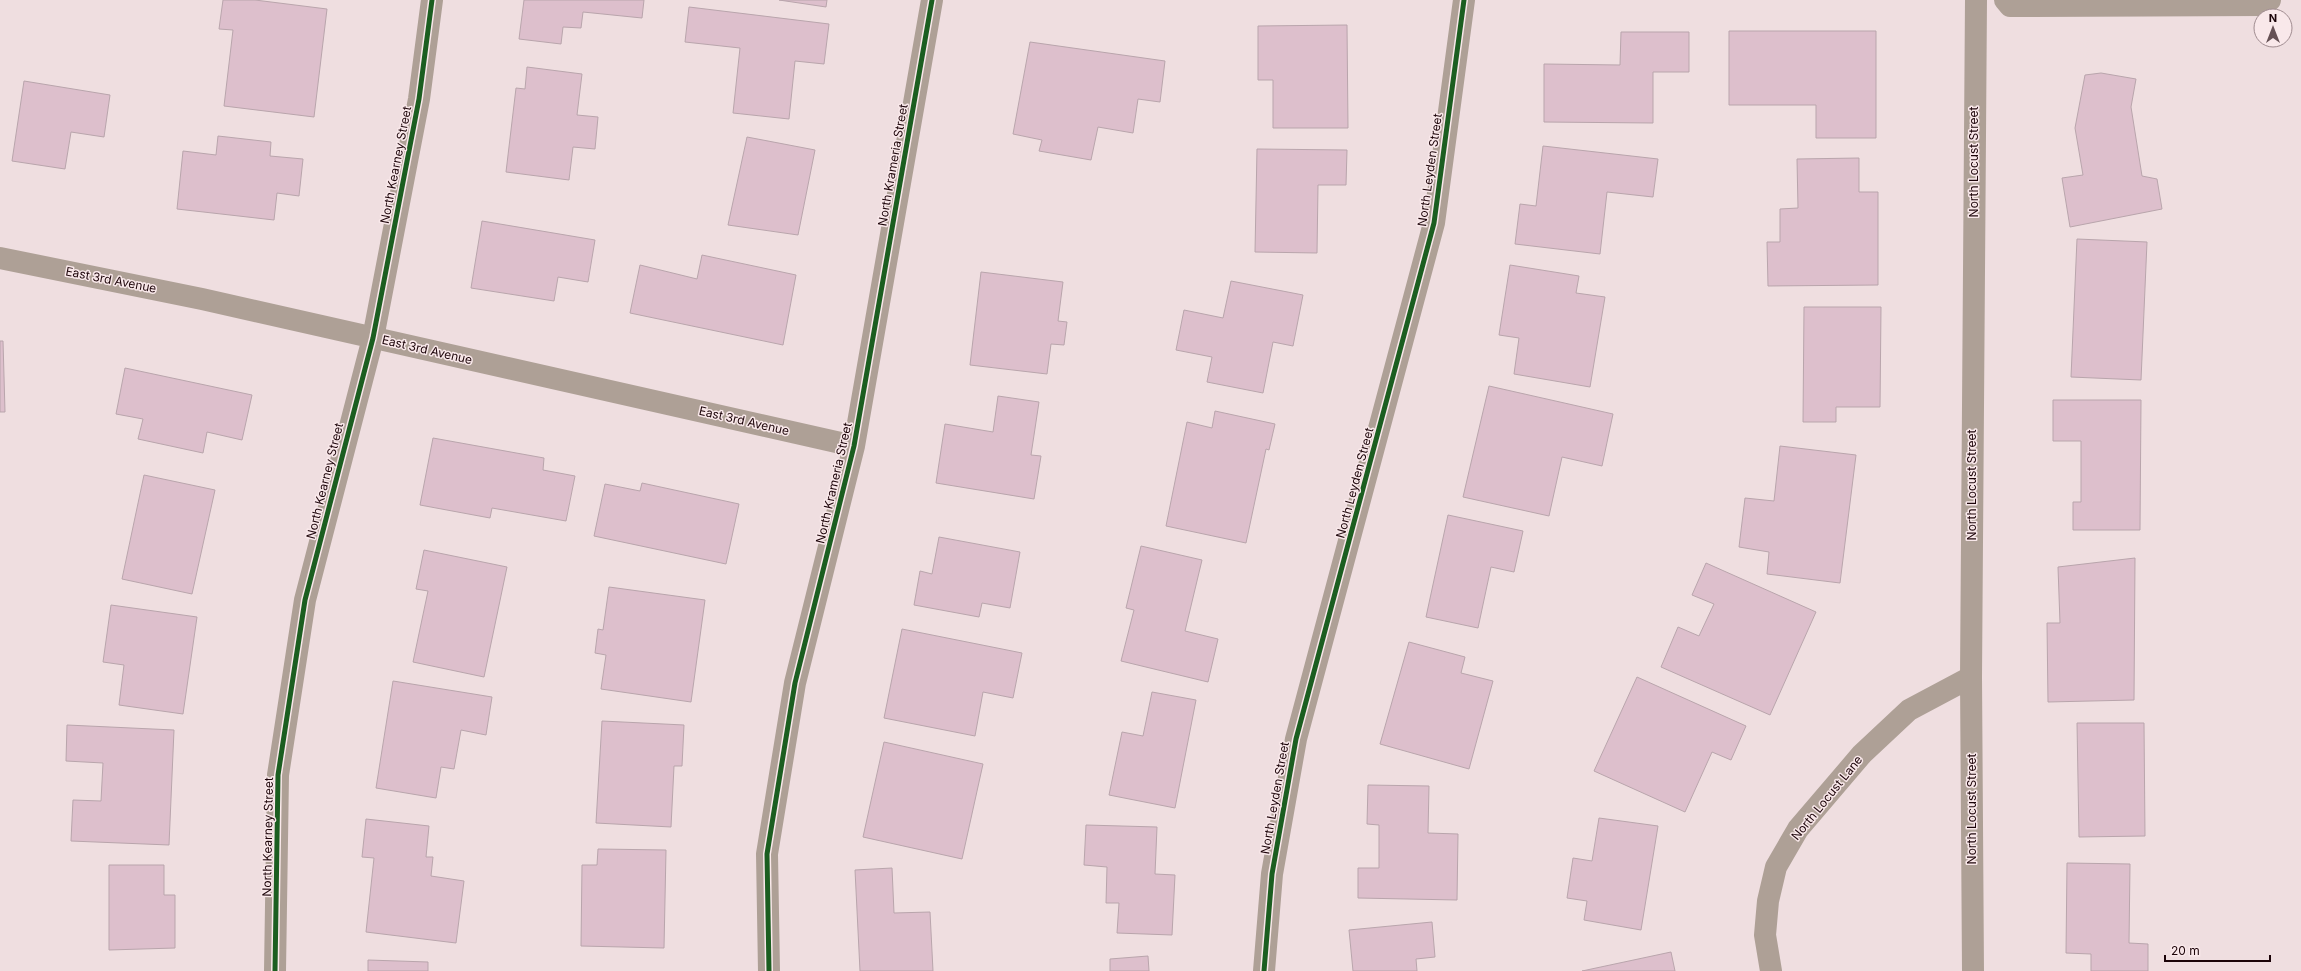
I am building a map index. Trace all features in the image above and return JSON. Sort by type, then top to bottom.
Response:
[{"type":"street","name":"North Kearney Street","points":[[276,971],[279,767],[305,600],[372,338],[418,99],[432,0]]},
{"type":"street","name":"North Krameria Street","points":[[769,971],[767,854],[795,683],[854,446],[932,0]]},
{"type":"street","name":"North Leyden Street","points":[[1264,971],[1272,874],[1296,739],[1434,223],[1464,0]]},
{"type":"street","name":"North Locust Street","points":[[1973,971],[1971,677],[1976,0]]},
{"type":"street","points":[[2005,0],[2010,6],[2264,4],[2270,0]]},
{"type":"street","name":"East 3rd Avenue","points":[[0,258],[202,298],[372,338],[854,446]]},
{"type":"street","name":"North Locust Lane","points":[[1771,971],[1765,935],[1768,900],[1776,867],[1798,829],[1862,754],[1909,710],[1971,677]]},
{"type":"building","points":[[223,0],[255,0],[327,9],[314,117],[224,106],[233,30],[219,29]]},
{"type":"building","points":[[524,0],[644,0],[642,18],[583,12],[581,28],[563,27],[561,44],[519,39]]},
{"type":"building","points":[[779,0],[827,0],[826,7]]},
{"type":"building","points":[[689,7],[829,24],[824,64],[795,61],[789,119],[733,113],[740,48],[685,42]]},
{"type":"building","points":[[1347,25],[1348,128],[1273,128],[1273,80],[1258,80],[1258,26]]},
{"type":"building","points":[[1729,31],[1876,31],[1876,138],[1816,138],[1816,105],[1729,105]]},
{"type":"building","points":[[1621,32],[1689,32],[1689,72],[1653,72],[1653,123],[1544,122],[1544,64],[1620,65]]},
{"type":"building","points":[[1030,42],[1165,61],[1160,102],[1138,99],[1133,133],[1098,127],[1091,160],[1039,151],[1042,140],[1013,134]]},
{"type":"building","points":[[527,67],[582,74],[577,115],[598,117],[595,149],[573,147],[569,180],[506,172],[516,88],[525,89]]},
{"type":"building","points":[[2101,73],[2136,79],[2131,107],[2142,176],[2157,179],[2162,209],[2070,227],[2062,178],[2083,175],[2075,128],[2085,75]]},
{"type":"building","points":[[24,81],[110,95],[104,137],[71,132],[65,169],[12,161]]},
{"type":"building","points":[[218,136],[271,142],[270,156],[303,159],[299,196],[277,193],[274,220],[177,209],[183,151],[216,155]]},
{"type":"building","points":[[747,137],[815,150],[798,235],[728,225]]},
{"type":"building","points":[[1543,146],[1658,159],[1653,197],[1607,192],[1600,254],[1515,244],[1520,204],[1536,206]]},
{"type":"building","points":[[1257,149],[1347,150],[1346,185],[1318,185],[1317,253],[1255,252]]},
{"type":"building","points":[[1859,158],[1859,192],[1878,192],[1878,285],[1768,286],[1767,242],[1780,242],[1780,209],[1798,208],[1797,159]]},
{"type":"building","points":[[482,221],[595,240],[588,282],[558,277],[554,301],[471,288]]},
{"type":"building","points":[[2077,239],[2147,242],[2141,380],[2071,377]]},
{"type":"building","points":[[702,255],[796,275],[783,345],[630,313],[640,265],[697,279]]},
{"type":"building","points":[[1510,265],[1579,276],[1576,293],[1605,297],[1590,387],[1514,374],[1519,338],[1499,335]]},
{"type":"building","points":[[981,272],[1063,282],[1058,321],[1067,322],[1064,345],[1051,344],[1047,374],[970,365]]},
{"type":"building","points":[[1231,281],[1303,295],[1293,346],[1273,342],[1263,393],[1207,382],[1212,357],[1176,350],[1184,310],[1223,318]]},
{"type":"building","points":[[1804,307],[1881,307],[1880,407],[1836,407],[1836,422],[1803,422]]},
{"type":"building","points":[[0,341],[3,341],[5,412],[0,412]]},
{"type":"building","points":[[125,368],[252,395],[242,440],[207,432],[203,453],[138,439],[143,419],[116,414]]},
{"type":"building","points":[[1489,386],[1613,414],[1602,466],[1562,457],[1549,516],[1463,497]]},
{"type":"building","points":[[998,396],[1039,402],[1031,455],[1041,456],[1034,499],[936,483],[945,424],[993,432]]},
{"type":"building","points":[[2053,400],[2141,400],[2140,530],[2073,530],[2073,502],[2081,502],[2081,441],[2053,441]]},
{"type":"building","points":[[1215,411],[1275,424],[1269,450],[1266,449],[1246,543],[1166,526],[1187,422],[1212,428]]},
{"type":"building","points":[[433,438],[544,458],[543,470],[575,476],[566,521],[492,508],[490,518],[420,505]]},
{"type":"building","points":[[1780,446],[1856,455],[1840,583],[1767,574],[1769,552],[1739,547],[1745,498],[1774,501]]},
{"type":"building","points":[[144,475],[215,490],[192,594],[122,579]]},
{"type":"building","points":[[642,483],[739,504],[726,564],[594,536],[605,484],[640,491]]},
{"type":"building","points":[[1448,515],[1523,531],[1514,572],[1491,567],[1478,628],[1426,617]]},
{"type":"building","points":[[939,537],[1020,552],[1010,608],[982,603],[979,617],[914,605],[920,571],[932,574]]},
{"type":"building","points":[[1141,546],[1202,560],[1185,631],[1218,639],[1208,682],[1121,661],[1134,610],[1126,608]]},
{"type":"building","points":[[424,550],[507,567],[484,677],[413,662],[428,591],[416,589]]},
{"type":"building","points":[[2135,558],[2134,700],[2048,702],[2047,623],[2060,623],[2058,567]]},
{"type":"building","points":[[1706,563],[1816,612],[1770,715],[1661,667],[1678,627],[1699,636],[1714,604],[1692,595]]},
{"type":"building","points":[[609,587],[705,600],[691,702],[601,689],[606,655],[595,653],[598,629],[603,630]]},
{"type":"building","points":[[111,605],[197,617],[183,714],[119,705],[124,665],[103,662]]},
{"type":"building","points":[[902,629],[1022,653],[1013,698],[983,692],[975,736],[884,718]]},
{"type":"building","points":[[1409,642],[1465,657],[1461,673],[1493,681],[1469,769],[1380,744]]},
{"type":"building","points":[[1637,677],[1746,726],[1731,760],[1712,752],[1685,812],[1594,771]]},
{"type":"building","points":[[393,681],[492,697],[486,735],[461,730],[454,769],[441,767],[436,798],[376,788]]},
{"type":"building","points":[[1152,692],[1196,700],[1175,808],[1109,795],[1122,732],[1143,736]]},
{"type":"building","points":[[602,721],[684,725],[682,766],[674,766],[671,827],[596,823]]},
{"type":"building","points":[[2077,723],[2144,723],[2145,836],[2079,837]]},
{"type":"building","points":[[67,725],[174,730],[169,845],[71,841],[73,800],[101,801],[103,763],[66,761]]},
{"type":"building","points":[[884,742],[983,764],[962,859],[863,837]]},
{"type":"building","points":[[1368,785],[1429,786],[1428,833],[1458,834],[1457,900],[1358,898],[1358,868],[1379,868],[1379,825],[1367,824]]},
{"type":"building","points":[[1599,818],[1658,826],[1641,930],[1584,920],[1587,901],[1567,898],[1573,858],[1592,861]]},
{"type":"building","points":[[366,819],[429,826],[426,857],[433,857],[431,876],[464,881],[456,943],[366,932],[374,858],[362,857]]},
{"type":"building","points":[[1086,825],[1157,827],[1155,874],[1175,875],[1172,935],[1117,933],[1119,903],[1106,903],[1107,867],[1084,865]]},
{"type":"building","points":[[598,849],[666,850],[664,948],[581,946],[582,865],[597,865]]},
{"type":"building","points":[[2067,863],[2130,864],[2129,943],[2148,944],[2148,971],[2091,971],[2091,954],[2066,953]]},
{"type":"building","points":[[109,865],[164,865],[164,895],[175,895],[175,948],[109,950]]},
{"type":"building","points":[[892,868],[894,913],[930,912],[933,971],[860,971],[855,870]]},
{"type":"building","points":[[1432,922],[1435,957],[1416,959],[1417,971],[1353,971],[1349,930]]},
{"type":"building","points":[[1671,952],[1675,971],[1582,971]]},
{"type":"building","points":[[1148,956],[1149,971],[1110,971],[1110,959]]},
{"type":"building","points":[[368,960],[428,962],[428,971],[368,971]]},
{"type":"cycle path","points":[[275,971],[278,775],[305,600],[373,338],[419,99],[432,0]]},
{"type":"cycle path","points":[[769,971],[767,854],[795,683],[854,446],[932,0]]},
{"type":"cycle path","points":[[1264,971],[1272,874],[1296,739],[1434,223],[1464,0]]}]
